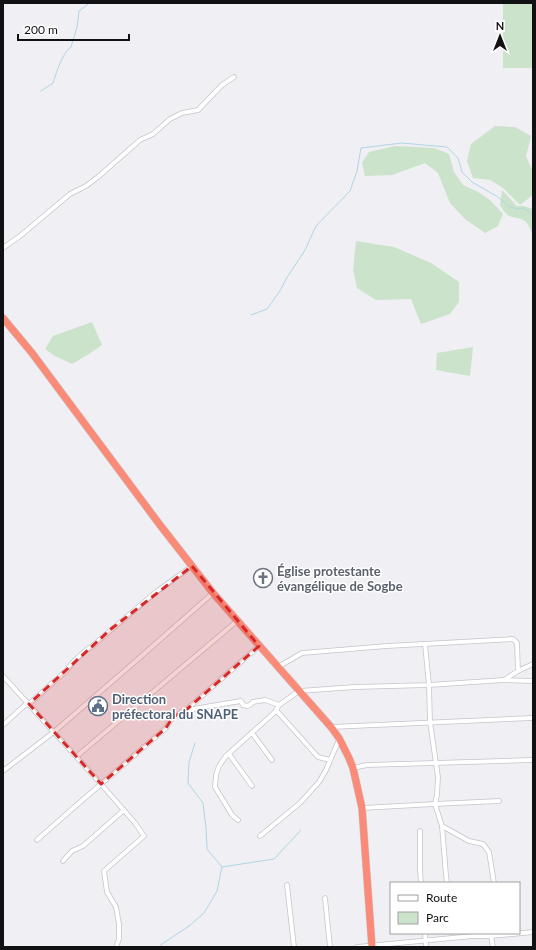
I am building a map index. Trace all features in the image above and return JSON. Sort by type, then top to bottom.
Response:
[{"type":"highway","points":[[3,318],[36,359],[160,525],[213,593],[339,738],[353,768],[362,808],[372,946]]},
{"type":"street","points":[[3,248],[20,236],[70,194],[86,186],[98,177],[140,140],[153,134],[170,119],[182,113],[198,110],[222,85],[234,77]]},
{"type":"street","points":[[3,725],[67,670],[85,651],[92,647],[156,592],[192,566]]},
{"type":"street","points":[[3,771],[55,731],[213,593]]},
{"type":"street","points":[[77,756],[237,621]]},
{"type":"street","points":[[278,667],[302,653],[513,639],[517,643],[518,671]]},
{"type":"street","points":[[425,644],[429,685],[430,722],[438,777],[435,804],[442,826],[447,882]]},
{"type":"street","points":[[37,840],[166,728],[173,717],[186,710],[259,646]]},
{"type":"street","points":[[504,680],[533,664]]},
{"type":"street","points":[[4,678],[55,731],[135,822],[144,836],[104,871],[107,892],[116,908],[119,924],[119,939],[116,947]]},
{"type":"street","points":[[238,820],[232,815],[216,787],[216,775],[219,766],[229,754],[276,710],[279,705],[299,691],[504,680],[533,681]]},
{"type":"street","points":[[186,710],[241,701],[243,705],[246,706],[253,702],[265,700],[279,705]]},
{"type":"street","points":[[276,710],[318,757],[330,760]]},
{"type":"street","points":[[331,727],[533,718]]},
{"type":"street","points":[[252,733],[272,760]]},
{"type":"street","points":[[260,836],[300,803],[319,782],[339,738]]},
{"type":"street","points":[[229,754],[252,786]]},
{"type":"street","points":[[353,768],[367,765],[532,760]]},
{"type":"street","points":[[362,808],[499,801]]},
{"type":"street","points":[[63,862],[72,851],[83,846],[124,810]]},
{"type":"street","points":[[442,826],[470,841],[484,844],[489,852],[494,882]]},
{"type":"street","points":[[420,831],[421,882]]},
{"type":"street","points":[[286,885],[294,947]]},
{"type":"street","points":[[325,898],[330,947]]},
{"type":"street","points":[[520,933],[533,932]]},
{"type":"street","points":[[425,934],[426,947]]},
{"type":"street","points":[[357,947],[490,934],[507,934]]},
{"type":"street","points":[[490,934],[493,947]]},
{"type":"highlighted area","points":[[192,566],[259,646],[186,710],[173,717],[166,728],[101,784],[29,704],[111,629]]},
{"type":"green space","points":[[503,3],[533,3],[533,68],[503,68]]},
{"type":"green space","points":[[495,126],[515,127],[531,136],[526,156],[533,172],[533,195],[520,205],[503,188],[490,180],[473,178],[467,161],[471,144]]},
{"type":"green space","points":[[395,146],[434,148],[449,154],[454,172],[463,185],[490,200],[503,214],[498,226],[485,233],[465,219],[450,203],[438,173],[425,163],[392,175],[365,176],[362,163],[369,152]]},
{"type":"green space","points":[[502,190],[517,206],[524,206],[533,209],[533,236],[526,222],[509,216],[500,205]]},
{"type":"green space","points":[[356,241],[394,247],[431,263],[459,282],[459,302],[450,314],[421,324],[411,299],[376,300],[357,288],[353,270]]},
{"type":"green space","points":[[92,322],[102,345],[72,364],[55,356],[45,349],[53,336]]},
{"type":"green space","points":[[473,347],[470,376],[436,370],[437,353]]},
{"type":"waterway","points":[[41,91],[53,83],[65,53],[71,47],[77,27],[79,11],[88,3]]},
{"type":"waterway","points":[[251,315],[267,309],[305,250],[316,226],[350,191],[357,171],[361,148],[402,143],[447,147],[458,158],[462,172],[472,182],[498,197],[508,206],[517,209],[522,208],[528,211],[532,214],[533,218]]},
{"type":"waterway","points":[[160,947],[204,913],[217,891],[222,867],[207,849],[203,803],[188,783],[189,762],[195,743]]},
{"type":"waterway","points":[[222,867],[274,859],[301,830]]},
{"type":"place","name":"Église protestante évangélique de Sogbe","points":[[263,578]]},
{"type":"place","name":"Direction préfectoral du SNAPE","points":[[98,706]]}]
